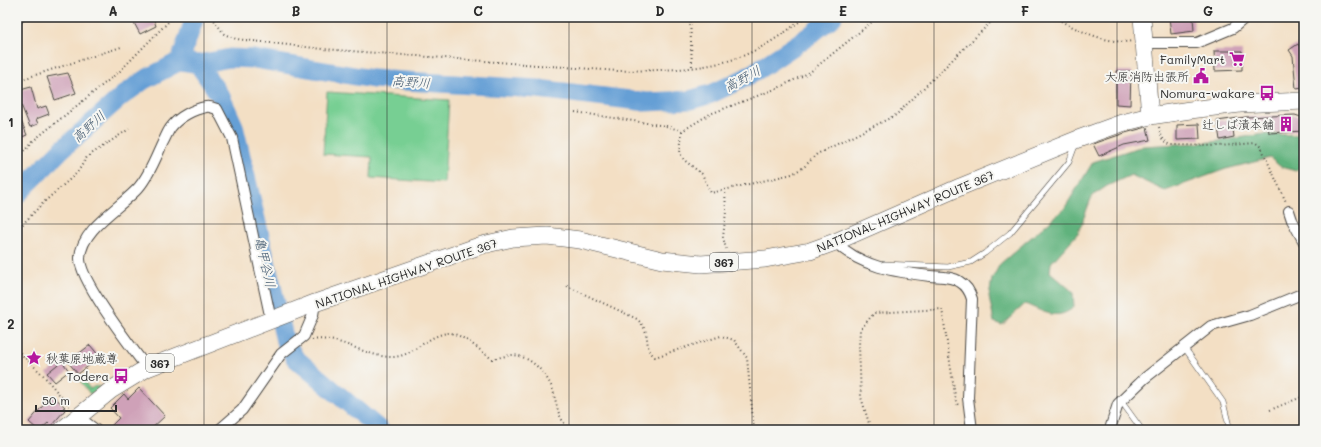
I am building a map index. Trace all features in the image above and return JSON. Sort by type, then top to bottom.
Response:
[{"type":"main road","points":[[1142,17],[1135,42],[1150,116]]},
{"type":"main road","name":"NATIONAL HIGHWAY ROUTE 367","points":[[62,430],[77,416],[111,390],[147,368],[315,303],[482,245],[513,238],[553,237],[580,240],[662,260],[701,264],[766,260],[810,251],[835,242],[960,187],[1078,139],[1150,116],[1240,104],[1301,102]]},
{"type":"street","points":[[1135,42],[1197,43],[1233,28],[1246,17]]},
{"type":"street","points":[[147,368],[125,340],[88,281],[82,270],[80,252],[83,244],[92,232],[138,188],[146,177],[171,126],[187,114],[207,106],[217,109],[232,138],[279,317]]},
{"type":"street","points":[[1289,211],[1292,220],[1304,242]]},
{"type":"street","points":[[835,242],[847,254],[894,272],[948,278],[959,281],[969,290],[972,299],[968,398],[969,419],[972,430]]},
{"type":"street","points":[[1112,430],[1111,426],[1118,404],[1184,347],[1211,326],[1250,315],[1304,293]]},
{"type":"street","points":[[219,430],[242,410],[291,347],[304,336],[313,315],[315,303]]},
{"type":"street","points":[[77,416],[96,430]]},
{"type":"lane","points":[[872,264],[948,267],[971,262],[1010,233],[1069,162],[1078,139]]},
{"type":"lane","points":[[1184,347],[1223,402],[1230,430]]},
{"type":"lane","points":[[1121,401],[1142,430]]},
{"type":"path","points":[[17,160],[33,141],[120,71],[173,17]]},
{"type":"path","points":[[212,17],[224,34],[236,38],[323,49],[618,71],[666,70],[731,60],[759,48],[805,17]]},
{"type":"path","points":[[690,17],[692,66]]},
{"type":"path","points":[[575,112],[666,126],[682,131],[710,114],[778,88],[810,72],[878,17]]},
{"type":"path","points":[[682,131],[680,153],[684,160],[702,174],[711,193],[792,174],[804,167],[817,154],[896,115],[996,17]]},
{"type":"path","points":[[1055,17],[1073,28],[1106,38],[1135,42]]},
{"type":"path","points":[[1061,21],[1064,17]]},
{"type":"path","points":[[17,81],[121,47]]},
{"type":"path","points":[[1150,116],[1159,124],[1163,140],[1172,145],[1219,146],[1256,143],[1261,147],[1289,211]]},
{"type":"path","points":[[17,230],[44,202],[77,173],[87,157],[129,129]]},
{"type":"path","points":[[725,189],[726,212],[723,237],[729,262]]},
{"type":"path","points":[[567,286],[637,319],[645,326],[648,335],[647,346],[655,358],[721,336],[734,340],[747,358],[754,430]]},
{"type":"path","points":[[871,430],[861,397],[859,345],[860,330],[874,313],[942,308],[956,402],[969,419]]},
{"type":"path","points":[[291,347],[315,340],[332,340],[372,354],[393,358],[414,350],[433,338],[448,333],[464,339],[492,359],[514,355],[533,362],[547,378],[554,393],[555,406],[561,420],[570,430]]},
{"type":"path","points":[[17,350],[43,375],[77,416]]},
{"type":"path","points":[[1270,410],[1304,396]]},
{"type":"green space","points":[[327,92],[449,100],[444,183],[371,178],[372,157],[323,154]]},
{"type":"green space","points":[[1264,134],[1304,135],[1304,163],[1296,171],[1281,167],[1270,158],[1226,169],[1165,191],[1131,175],[1107,186],[1092,196],[1078,233],[1051,263],[1050,272],[1073,292],[1074,307],[1062,314],[1050,314],[1025,304],[1002,325],[994,322],[989,296],[992,279],[1000,264],[1064,209],[1093,162],[1143,146],[1213,142]]},
{"type":"green space","points":[[81,377],[90,389],[96,386],[100,387],[90,394],[79,379]]},
{"type":"building","points":[[131,17],[153,17],[156,26],[140,34]]},
{"type":"building","points":[[1169,17],[1193,17],[1194,31],[1171,34]]},
{"type":"building","points":[[1298,44],[1304,54],[1304,88],[1296,89],[1293,56],[1289,50]]},
{"type":"building","points":[[1214,51],[1242,51],[1242,70],[1215,71]]},
{"type":"building","points":[[1116,71],[1131,71],[1130,105],[1116,104]]},
{"type":"building","points":[[68,73],[76,93],[55,100],[47,77]]},
{"type":"building","points":[[31,87],[37,109],[46,106],[49,114],[36,119],[38,124],[30,127],[19,100],[17,101],[17,91]]},
{"type":"building","points":[[17,111],[27,135],[17,139]]},
{"type":"building","points":[[1295,115],[1304,118],[1304,131],[1269,133],[1268,125],[1253,126],[1233,129],[1234,137],[1220,140],[1217,121],[1246,117]]},
{"type":"building","points":[[1199,124],[1200,139],[1177,140],[1177,125]]},
{"type":"building","points":[[1147,127],[1150,140],[1124,145],[1099,156],[1093,144],[1125,133]]},
{"type":"building","points":[[90,345],[100,357],[78,374],[68,362]]},
{"type":"building","points":[[62,361],[69,371],[55,382],[47,373]]},
{"type":"building","points":[[139,388],[165,416],[150,430],[107,430],[119,418],[110,408],[124,394],[128,399]]},
{"type":"building","points":[[52,395],[65,407],[63,408],[65,410],[51,426],[48,423],[38,430],[29,422]]},
{"type":"waterway","points":[[180,61],[195,17]]},
{"type":"waterway","name":"高野川","points":[[17,195],[60,151],[122,96],[144,80],[180,61],[198,64],[230,58],[254,59],[373,79],[538,89],[647,102],[690,100],[711,94],[747,77],[809,36],[833,17]]},
{"type":"waterway","name":"亀甲谷川","points":[[198,64],[221,97],[234,126],[285,341],[295,358],[380,430]]},
{"type":"place","name":"FamilyMart","points":[[1237,59]]},
{"type":"place","name":"大原消防出張所","points":[[1201,76]]},
{"type":"place","name":"Nomura-wakare","points":[[1267,93]]},
{"type":"place","name":"辻しば漬本舗","points":[[1286,124]]},
{"type":"place","name":"秋葉原地蔵尊","points":[[34,358]]},
{"type":"place","name":"Todera","points":[[121,376]]}]
